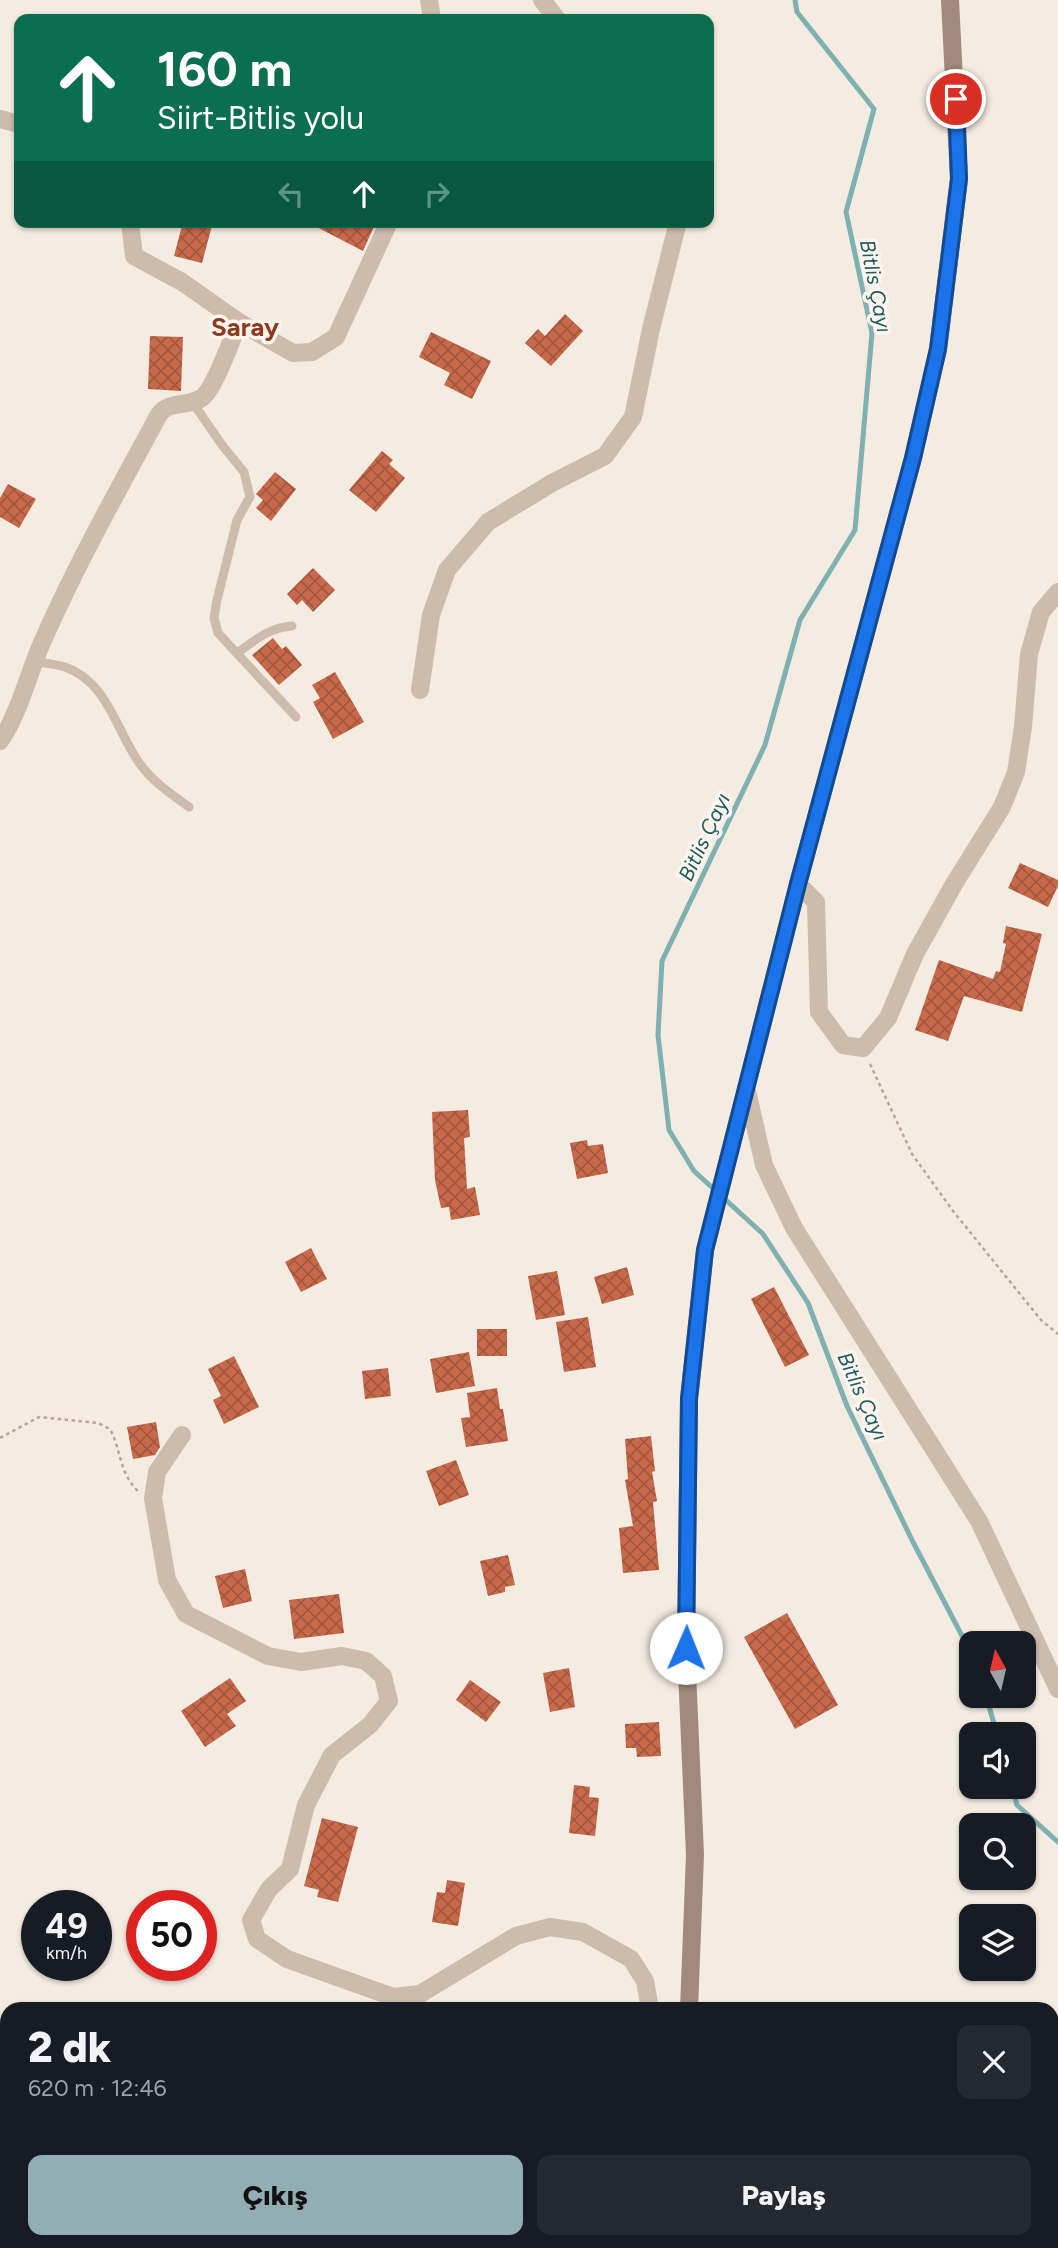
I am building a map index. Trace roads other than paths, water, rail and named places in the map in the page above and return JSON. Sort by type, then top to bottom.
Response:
[{"type":"main road","points":[[689,2002],[695,1855],[686,1648],[689,1399],[705,1250],[798,884],[913,458],[938,349],[959,179],[950,0]]},
{"type":"street","points":[[542,0],[553,14]]},
{"type":"street","points":[[131,228],[134,257],[182,282],[239,322],[293,353],[312,352],[336,337],[386,228]]},
{"type":"street","points":[[420,690],[431,615],[447,570],[488,522],[552,483],[605,456],[633,417],[651,329],[676,228]]},
{"type":"street","points":[[0,741],[8,731],[33,661],[72,576],[162,411],[192,403],[204,396],[239,322]]},
{"type":"street","points":[[798,884],[816,902],[819,1012],[843,1045],[863,1048],[888,1018],[915,954],[1002,807],[1016,772],[1029,654],[1041,612],[1058,592]]},
{"type":"street","points":[[747,1091],[764,1165],[794,1228],[979,1521],[1058,1689]]},
{"type":"street","points":[[182,1435],[157,1472],[153,1498],[167,1580],[186,1614],[268,1656],[301,1662],[342,1656],[366,1661],[383,1676],[389,1701],[370,1725],[332,1755],[306,1805],[290,1869],[269,1889],[251,1920],[257,1939],[287,1959],[393,1997],[421,1994],[516,1936],[550,1927],[583,1932],[631,1959],[645,1981],[649,2002]]},
{"type":"lane","points":[[192,403],[222,445],[239,463],[250,497],[237,520],[214,618],[218,633],[296,717]]},
{"type":"lane","points":[[236,653],[267,632],[281,626],[292,626]]},
{"type":"lane","points":[[33,661],[65,667],[89,682],[107,703],[131,750],[146,772],[189,807]]},
{"type":"waterway","name":"Bitlis Çayı","points":[[795,0],[797,12],[874,109],[846,212],[872,333],[855,530],[800,620],[765,745],[662,961],[658,1035],[669,1130],[694,1171],[763,1234],[808,1303],[847,1406],[960,1631]]},
{"type":"waterway","name":"Bitlis Çayı","points":[[989,1708],[994,1722]]},
{"type":"waterway","name":"Bitlis Çayı","points":[[1015,1799],[1017,1805],[1058,1842]]},
{"type":"district","name":"Saray","points":[[245,327]]}]
